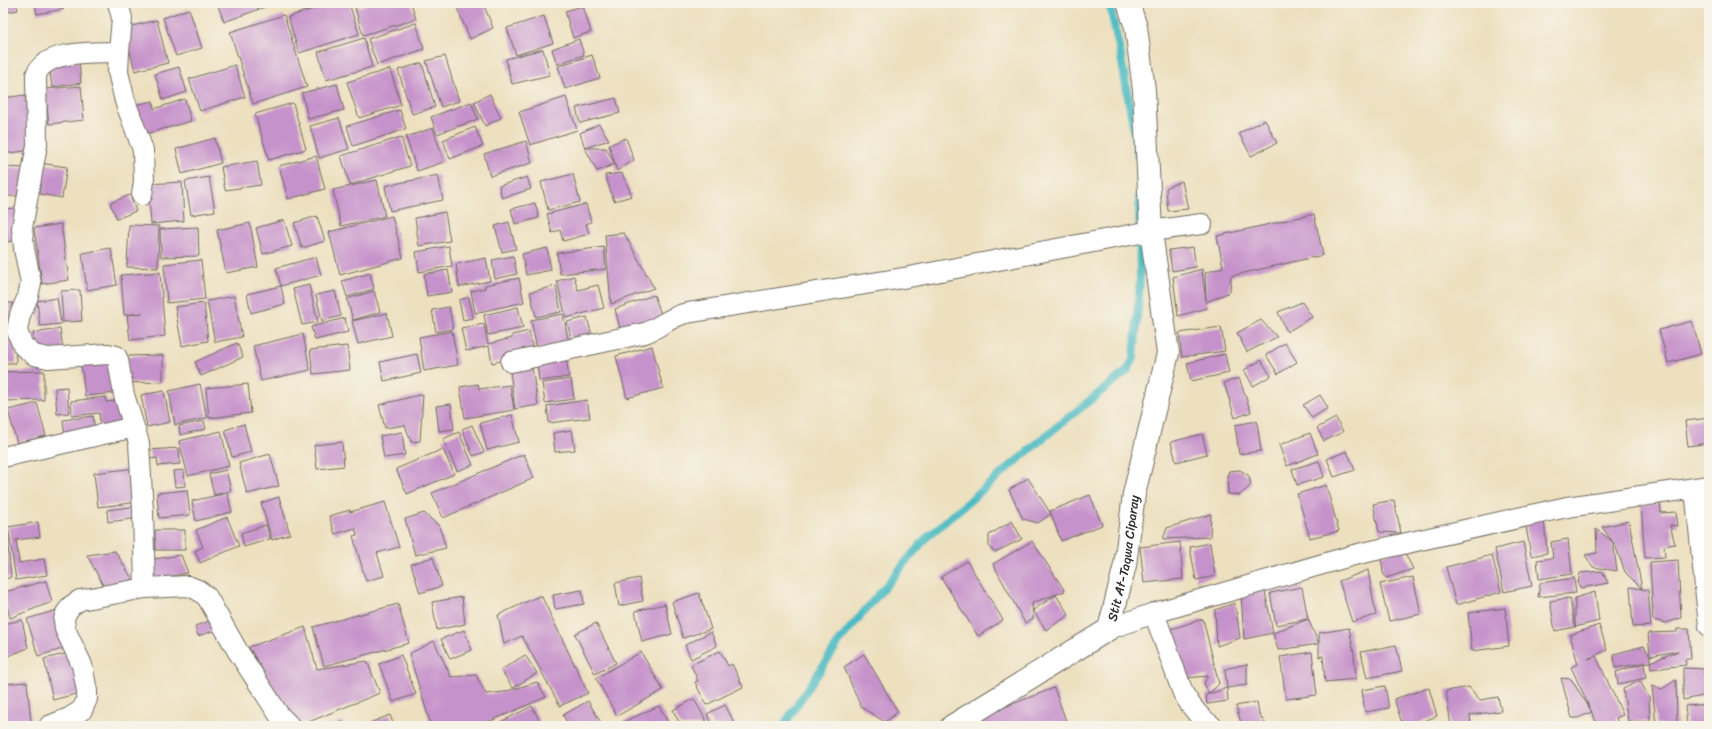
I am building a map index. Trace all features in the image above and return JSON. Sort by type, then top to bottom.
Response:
[{"type":"main road","points":[[1128,3],[1136,27],[1144,90],[1151,231]]},
{"type":"main road","name":"Stit At-Taqwa Ciparay","points":[[952,726],[1109,629],[1125,565],[1134,494],[1168,353],[1151,231]]},
{"type":"street","points":[[118,3],[122,18],[118,72],[124,101],[143,150],[144,181],[142,195]]},
{"type":"street","points":[[119,52],[73,54],[55,58],[39,67],[36,83],[38,145],[22,228],[24,249],[31,283],[28,296],[20,315],[17,331],[22,346],[34,355],[48,358],[108,354],[116,356],[120,368],[124,395],[139,443],[143,511],[144,588]]},
{"type":"street","points":[[511,362],[645,333],[655,329],[677,315],[909,277],[1151,231],[1202,224]]},
{"type":"street","points":[[3,457],[134,427]]},
{"type":"street","points":[[1109,629],[1154,613],[1354,555],[1567,507],[1702,487],[1709,626]]},
{"type":"street","points":[[49,726],[69,718],[82,710],[87,699],[82,665],[65,629],[64,620],[66,613],[71,606],[80,600],[144,588],[188,586],[198,590],[207,597],[237,650],[279,715],[290,726]]},
{"type":"street","points":[[1154,613],[1184,694],[1198,715],[1212,726]]},
{"type":"building","points":[[3,3],[16,3],[18,10],[3,13]]},
{"type":"building","points":[[35,3],[63,3],[64,9],[37,14]]},
{"type":"building","points":[[217,3],[276,3],[224,22]]},
{"type":"building","points":[[332,3],[349,3],[359,34],[299,53],[288,17]]},
{"type":"building","points":[[371,3],[411,3],[416,19],[363,35],[355,8]]},
{"type":"building","points":[[455,3],[483,3],[493,28],[470,39]]},
{"type":"building","points":[[583,6],[591,32],[573,38],[565,11]]},
{"type":"building","points":[[189,9],[202,48],[176,56],[163,18]]},
{"type":"building","points":[[284,15],[307,87],[253,104],[230,32]]},
{"type":"building","points":[[544,16],[553,43],[516,55],[507,28]]},
{"type":"building","points":[[157,20],[168,63],[135,71],[124,28]]},
{"type":"building","points":[[416,23],[424,49],[377,65],[368,39]]},
{"type":"building","points":[[364,38],[372,67],[326,80],[318,52]]},
{"type":"building","points":[[579,39],[584,55],[557,64],[552,49]]},
{"type":"building","points":[[543,49],[550,75],[512,84],[506,59]]},
{"type":"building","points":[[592,55],[600,78],[565,89],[558,66]]},
{"type":"building","points":[[445,56],[459,101],[441,107],[426,61]]},
{"type":"building","points":[[79,61],[81,83],[52,87],[49,64]]},
{"type":"building","points":[[422,63],[435,107],[412,114],[398,70]]},
{"type":"building","points":[[235,65],[245,97],[200,111],[189,79]]},
{"type":"building","points":[[179,67],[187,92],[163,100],[155,74]]},
{"type":"building","points":[[390,69],[401,105],[359,118],[347,82]]},
{"type":"building","points":[[3,77],[6,94],[3,95]]},
{"type":"building","points":[[337,84],[344,110],[308,119],[302,93]]},
{"type":"building","points":[[81,86],[84,120],[49,124],[45,89]]},
{"type":"building","points":[[490,94],[501,118],[485,126],[474,102]]},
{"type":"building","points":[[25,95],[32,150],[3,154],[3,98]]},
{"type":"building","points":[[566,97],[577,130],[530,145],[519,112]]},
{"type":"building","points":[[616,98],[620,113],[580,123],[576,108]]},
{"type":"building","points":[[185,99],[191,121],[142,135],[135,105],[153,101],[154,109]]},
{"type":"building","points":[[471,102],[478,119],[437,134],[431,117]]},
{"type":"building","points":[[293,103],[306,149],[269,160],[255,114]]},
{"type":"building","points":[[400,110],[406,129],[353,146],[347,126]]},
{"type":"building","points":[[339,118],[349,149],[319,158],[310,126]]},
{"type":"building","points":[[1265,120],[1277,143],[1251,156],[1239,133]]},
{"type":"building","points":[[599,124],[609,140],[585,148],[580,133]]},
{"type":"building","points":[[475,127],[483,146],[450,159],[443,140]]},
{"type":"building","points":[[433,128],[444,162],[417,171],[406,137]]},
{"type":"building","points":[[401,137],[410,166],[350,185],[341,156]]},
{"type":"building","points":[[215,138],[221,163],[182,174],[176,149]]},
{"type":"building","points":[[626,138],[634,160],[617,171],[609,145]]},
{"type":"building","points":[[526,141],[532,163],[490,176],[484,154]]},
{"type":"building","points":[[585,148],[606,148],[615,164],[597,171]]},
{"type":"building","points":[[316,156],[325,189],[288,199],[279,166]]},
{"type":"building","points":[[257,161],[261,185],[225,190],[221,167]]},
{"type":"building","points":[[40,163],[67,167],[62,198],[35,193]]},
{"type":"building","points":[[3,167],[26,168],[25,196],[3,196]]},
{"type":"building","points":[[622,173],[632,196],[614,201],[605,175]]},
{"type":"building","points":[[573,174],[580,202],[548,210],[541,182]]},
{"type":"building","points":[[438,175],[443,200],[390,211],[385,186]]},
{"type":"building","points":[[209,177],[215,211],[191,215],[185,181]]},
{"type":"building","points":[[527,177],[531,189],[502,198],[499,186]]},
{"type":"building","points":[[377,180],[385,216],[341,226],[333,190]]},
{"type":"building","points":[[1182,181],[1188,209],[1168,211],[1166,188]]},
{"type":"building","points":[[182,182],[184,221],[151,224],[148,184]]},
{"type":"building","points":[[130,195],[136,211],[117,219],[110,203]]},
{"type":"building","points":[[535,203],[539,218],[515,224],[511,209]]},
{"type":"building","points":[[586,204],[591,222],[586,224],[589,234],[563,241],[560,230],[552,233],[547,214]]},
{"type":"building","points":[[17,208],[19,241],[3,242],[3,209]]},
{"type":"building","points":[[445,212],[450,241],[419,246],[415,218]]},
{"type":"building","points":[[1314,214],[1323,255],[1231,276],[1230,292],[1206,302],[1207,308],[1178,316],[1173,277],[1202,269],[1206,301],[1205,273],[1223,267],[1217,236]]},
{"type":"building","points":[[317,216],[325,241],[302,248],[294,223]]},
{"type":"building","points":[[392,216],[403,258],[340,275],[329,232]]},
{"type":"building","points":[[284,220],[292,246],[263,254],[256,228]]},
{"type":"building","points":[[509,222],[516,249],[502,252],[495,226]]},
{"type":"building","points":[[250,223],[258,267],[226,273],[217,230]]},
{"type":"building","points":[[61,224],[69,280],[42,284],[34,228]]},
{"type":"building","points":[[129,225],[159,226],[158,268],[127,267]]},
{"type":"building","points":[[198,227],[199,256],[161,257],[160,229]]},
{"type":"building","points":[[624,233],[654,288],[611,304],[605,235]]},
{"type":"building","points":[[449,246],[452,266],[419,272],[416,252]]},
{"type":"building","points":[[604,247],[606,269],[560,274],[557,253]]},
{"type":"building","points":[[1193,247],[1196,267],[1172,271],[1169,250]]},
{"type":"building","points":[[111,248],[117,285],[87,290],[82,253]]},
{"type":"building","points":[[547,248],[551,270],[526,275],[522,254]]},
{"type":"building","points":[[513,256],[517,274],[495,279],[492,260]]},
{"type":"building","points":[[316,257],[321,275],[281,286],[276,268]]},
{"type":"building","points":[[486,258],[490,281],[459,287],[456,264]]},
{"type":"building","points":[[201,260],[205,299],[167,303],[164,264]]},
{"type":"building","points":[[448,270],[452,292],[427,296],[424,274]]},
{"type":"building","points":[[160,272],[165,336],[130,340],[127,315],[143,313],[124,315],[121,275]]},
{"type":"building","points":[[370,273],[374,289],[347,297],[342,281]]},
{"type":"building","points":[[574,276],[578,290],[598,285],[604,308],[566,318],[557,281]]},
{"type":"building","points":[[519,278],[524,302],[475,313],[471,291],[485,288],[485,285]]},
{"type":"building","points":[[309,285],[318,322],[302,325],[293,289]]},
{"type":"building","points":[[281,286],[285,304],[251,313],[247,294]]},
{"type":"building","points":[[556,286],[561,312],[536,317],[530,292]]},
{"type":"building","points":[[80,290],[82,321],[63,322],[61,291]]},
{"type":"building","points":[[335,291],[341,316],[322,321],[316,295]]},
{"type":"building","points":[[374,291],[380,312],[353,320],[347,299]]},
{"type":"building","points":[[654,295],[662,317],[621,332],[615,309]]},
{"type":"building","points":[[234,296],[242,337],[215,342],[207,301]]},
{"type":"building","points":[[469,297],[473,318],[463,320],[459,300]]},
{"type":"building","points":[[57,298],[61,324],[40,326],[37,301]]},
{"type":"building","points":[[1302,302],[1312,317],[1287,332],[1278,312]]},
{"type":"building","points":[[3,303],[13,303],[16,363],[3,363]]},
{"type":"building","points":[[204,303],[208,341],[182,346],[175,307]]},
{"type":"building","points":[[449,307],[453,329],[436,332],[432,310]]},
{"type":"building","points":[[518,307],[523,328],[488,335],[484,315]]},
{"type":"building","points":[[387,313],[392,336],[358,344],[352,321]]},
{"type":"building","points":[[563,314],[569,343],[537,349],[531,320]]},
{"type":"building","points":[[587,317],[592,336],[572,341],[567,322]]},
{"type":"building","points":[[345,318],[348,332],[315,340],[311,327]]},
{"type":"building","points":[[1261,320],[1277,337],[1247,352],[1237,333]]},
{"type":"building","points":[[1692,321],[1701,354],[1668,363],[1659,330]]},
{"type":"building","points":[[484,324],[488,344],[512,338],[512,335],[529,331],[534,354],[492,363],[489,346],[466,351],[461,328]]},
{"type":"building","points":[[1221,327],[1225,351],[1182,357],[1179,333]]},
{"type":"building","points":[[60,329],[63,349],[35,353],[33,333]]},
{"type":"building","points":[[452,331],[458,365],[424,371],[419,337]]},
{"type":"building","points":[[303,334],[310,370],[261,381],[253,346]]},
{"type":"building","points":[[237,343],[243,357],[201,376],[195,362]]},
{"type":"building","points":[[1285,343],[1297,362],[1278,374],[1266,355]]},
{"type":"building","points":[[347,346],[350,370],[313,374],[310,350]]},
{"type":"building","points":[[652,346],[663,388],[627,398],[616,356]]},
{"type":"building","points":[[417,354],[421,373],[384,381],[380,362]]},
{"type":"building","points":[[1225,354],[1229,373],[1191,381],[1187,363]]},
{"type":"building","points":[[163,355],[163,382],[127,383],[127,356]]},
{"type":"building","points":[[113,357],[117,393],[85,396],[81,361]]},
{"type":"building","points":[[566,358],[569,377],[539,381],[537,362]]},
{"type":"building","points":[[1261,360],[1271,376],[1253,386],[1244,370]]},
{"type":"building","points":[[532,367],[538,405],[515,409],[510,371]]},
{"type":"building","points":[[44,371],[44,400],[3,401],[3,372]]},
{"type":"building","points":[[1239,378],[1251,412],[1235,418],[1224,383]]},
{"type":"building","points":[[571,379],[574,399],[545,403],[542,383]]},
{"type":"building","points":[[200,384],[207,418],[175,425],[169,391]]},
{"type":"building","points":[[248,384],[251,413],[209,418],[206,388]]},
{"type":"building","points":[[478,384],[479,389],[510,385],[514,410],[465,418],[460,387]]},
{"type":"building","points":[[67,387],[69,413],[57,414],[55,388]]},
{"type":"building","points":[[164,391],[170,422],[147,427],[141,395]]},
{"type":"building","points":[[423,394],[420,441],[411,442],[405,425],[385,428],[379,405]]},
{"type":"building","points":[[1320,395],[1328,408],[1312,418],[1303,405]]},
{"type":"building","points":[[106,397],[106,402],[123,400],[126,428],[101,431],[99,413],[72,416],[71,401]]},
{"type":"building","points":[[587,400],[590,418],[549,423],[547,406]]},
{"type":"building","points":[[37,403],[46,436],[17,443],[8,410]]},
{"type":"building","points":[[451,404],[454,429],[439,431],[436,406]]},
{"type":"building","points":[[512,415],[519,442],[487,450],[480,423]]},
{"type":"building","points":[[93,416],[95,434],[65,437],[63,420]]},
{"type":"building","points":[[1336,418],[1343,432],[1324,441],[1317,428]]},
{"type":"building","points":[[1709,418],[1709,443],[1688,446],[1685,421]]},
{"type":"building","points":[[204,421],[206,429],[180,435],[179,426]]},
{"type":"building","points":[[1257,421],[1261,451],[1239,454],[1235,425]]},
{"type":"building","points":[[244,424],[251,452],[232,457],[225,430]]},
{"type":"building","points":[[472,425],[484,452],[473,456],[462,429]]},
{"type":"building","points":[[572,430],[575,450],[555,452],[553,433]]},
{"type":"building","points":[[221,431],[229,466],[188,476],[179,441]]},
{"type":"building","points":[[402,432],[405,455],[384,458],[380,436]]},
{"type":"building","points":[[459,432],[473,465],[457,471],[443,439]]},
{"type":"building","points":[[1310,433],[1318,454],[1287,466],[1279,445]]},
{"type":"building","points":[[1202,434],[1207,454],[1176,462],[1171,442]]},
{"type":"building","points":[[342,442],[344,466],[317,469],[314,445]]},
{"type":"building","points":[[179,448],[180,464],[158,466],[157,458],[150,459],[149,450]]},
{"type":"building","points":[[443,449],[454,474],[407,494],[396,469]]},
{"type":"building","points":[[1347,451],[1355,470],[1334,477],[1327,459]]},
{"type":"building","points":[[270,454],[279,486],[247,494],[239,463]]},
{"type":"building","points":[[524,454],[534,478],[443,518],[432,493]]},
{"type":"building","points":[[1319,461],[1324,477],[1297,485],[1292,469]]},
{"type":"building","points":[[136,468],[140,502],[98,507],[94,473]]},
{"type":"building","points":[[184,470],[185,486],[175,487],[173,471]]},
{"type":"building","points":[[226,470],[231,491],[214,495],[209,474]]},
{"type":"building","points":[[1240,470],[1249,476],[1251,485],[1240,495],[1228,494],[1227,476],[1229,471]]},
{"type":"building","points":[[1028,478],[1051,514],[1038,523],[1023,519],[1009,490]]},
{"type":"building","points":[[1326,485],[1339,531],[1310,538],[1297,494]]},
{"type":"building","points":[[187,490],[190,515],[159,518],[157,493]]},
{"type":"building","points":[[227,493],[232,512],[196,521],[192,501]]},
{"type":"building","points":[[1090,495],[1102,525],[1061,541],[1050,511]]},
{"type":"building","points":[[279,497],[290,534],[272,540],[261,503]]},
{"type":"building","points":[[1394,500],[1401,533],[1379,532],[1373,504]]},
{"type":"building","points":[[385,502],[399,547],[377,553],[384,576],[366,581],[353,536],[357,535],[355,528],[335,534],[329,516],[350,510],[350,512]]},
{"type":"building","points":[[1660,503],[1661,513],[1676,512],[1678,526],[1670,525],[1675,544],[1664,546],[1665,557],[1645,558],[1641,505]]},
{"type":"building","points":[[138,506],[139,518],[108,522],[107,510]]},
{"type":"building","points":[[424,513],[439,526],[446,548],[415,555],[405,519]]},
{"type":"building","points":[[1211,514],[1210,537],[1163,539],[1167,528]]},
{"type":"building","points":[[227,517],[239,546],[200,563],[195,551],[203,547],[196,530]]},
{"type":"building","points":[[1544,518],[1547,553],[1531,556],[1525,520]]},
{"type":"building","points":[[1012,521],[1022,539],[995,552],[989,547],[989,535]]},
{"type":"building","points":[[1629,521],[1642,589],[1625,572],[1615,545],[1602,527]]},
{"type":"building","points":[[38,522],[40,537],[16,540],[19,563],[44,559],[47,575],[16,580],[8,527]]},
{"type":"building","points":[[266,525],[270,539],[244,547],[241,533]]},
{"type":"building","points":[[1596,529],[1613,542],[1617,571],[1593,567],[1585,555],[1597,553]]},
{"type":"building","points":[[155,530],[185,530],[185,550],[155,550]]},
{"type":"building","points":[[7,532],[11,577],[3,580],[3,533]]},
{"type":"building","points":[[1568,539],[1572,574],[1539,579],[1537,560],[1553,558],[1551,542]]},
{"type":"building","points":[[1032,541],[1065,591],[1032,603],[1033,619],[1025,623],[993,564]]},
{"type":"building","points":[[1180,542],[1183,579],[1144,583],[1140,547]]},
{"type":"building","points":[[1523,542],[1532,586],[1504,592],[1495,549]]},
{"type":"building","points":[[1210,543],[1215,576],[1196,580],[1190,547]]},
{"type":"building","points":[[1403,549],[1413,569],[1386,578],[1383,573],[1381,555]]},
{"type":"building","points":[[115,551],[136,585],[105,589],[87,555]]},
{"type":"building","points":[[181,555],[188,573],[152,580],[154,559]]},
{"type":"building","points":[[1492,555],[1501,592],[1456,605],[1446,567]]},
{"type":"building","points":[[433,557],[442,586],[420,593],[411,564]]},
{"type":"building","points":[[1678,560],[1681,618],[1666,623],[1653,620],[1650,562]]},
{"type":"building","points":[[967,561],[1003,620],[978,636],[941,577]]},
{"type":"building","points":[[1368,570],[1376,615],[1352,622],[1339,581]]},
{"type":"building","points":[[1602,571],[1608,583],[1581,588],[1578,583],[1580,573]]},
{"type":"building","points":[[1413,577],[1421,614],[1389,621],[1380,584]]},
{"type":"building","points":[[639,578],[643,601],[619,606],[615,583]]},
{"type":"building","points":[[1574,578],[1576,593],[1538,597],[1540,583]]},
{"type":"building","points":[[46,581],[52,602],[10,618],[4,592]]},
{"type":"building","points":[[1264,586],[1273,633],[1244,639],[1241,594]]},
{"type":"building","points":[[1302,587],[1308,619],[1276,625],[1270,593]]},
{"type":"building","points":[[1630,587],[1648,590],[1651,626],[1633,627]]},
{"type":"building","points":[[582,590],[584,604],[555,609],[553,595]]},
{"type":"building","points":[[1595,592],[1599,621],[1575,627],[1575,598]]},
{"type":"building","points":[[699,593],[711,629],[683,638],[672,602]]},
{"type":"building","points":[[541,595],[588,693],[560,706],[522,636],[504,644],[498,615]]},
{"type":"building","points":[[1056,595],[1069,615],[1046,630],[1033,610]]},
{"type":"building","points":[[462,597],[465,624],[437,630],[432,602]]},
{"type":"building","points":[[1570,598],[1575,627],[1555,631],[1550,601]]},
{"type":"building","points":[[1235,603],[1240,638],[1217,646],[1215,610]]},
{"type":"building","points":[[398,604],[409,643],[324,666],[313,627]]},
{"type":"building","points":[[665,604],[672,634],[642,642],[635,611]]},
{"type":"building","points":[[1505,608],[1509,646],[1472,651],[1468,613]]},
{"type":"building","points":[[57,610],[65,648],[38,656],[27,619]]},
{"type":"building","points":[[1203,619],[1219,684],[1209,694],[1204,683],[1208,676],[1184,678],[1171,629]]},
{"type":"building","points":[[1308,619],[1319,644],[1278,650],[1273,633]]},
{"type":"building","points":[[22,620],[28,648],[3,658],[3,624]]},
{"type":"building","points":[[212,620],[216,630],[198,636],[195,626]]},
{"type":"building","points":[[596,623],[616,663],[595,674],[575,634]]},
{"type":"building","points":[[1599,625],[1607,650],[1588,659],[1596,656],[1623,715],[1616,718],[1619,726],[1603,726],[1604,723],[1598,726],[1571,667],[1578,664],[1570,635]]},
{"type":"building","points":[[305,627],[317,669],[367,661],[380,693],[306,723],[290,718],[249,647]]},
{"type":"building","points":[[1349,628],[1354,653],[1356,679],[1325,682],[1323,656],[1319,657],[1319,633]]},
{"type":"building","points":[[1677,629],[1689,629],[1691,659],[1685,659],[1686,665],[1651,669],[1650,662],[1678,651],[1650,656],[1648,633],[1677,632]]},
{"type":"building","points":[[464,630],[472,650],[450,659],[441,639]]},
{"type":"building","points":[[711,632],[717,646],[691,659],[685,645]]},
{"type":"building","points":[[434,641],[451,677],[476,675],[486,694],[504,692],[537,682],[546,697],[479,726],[420,726],[430,722],[409,654]]},
{"type":"building","points":[[1396,645],[1402,671],[1367,678],[1361,652]]},
{"type":"building","points":[[1644,646],[1650,656],[1650,662],[1615,668],[1614,654]]},
{"type":"building","points":[[720,651],[728,666],[732,664],[743,687],[706,705],[695,682],[698,681],[691,665]]},
{"type":"building","points":[[73,652],[83,692],[53,700],[44,659]]},
{"type":"building","points":[[641,652],[663,690],[617,716],[596,678]]},
{"type":"building","points":[[1312,652],[1317,695],[1286,699],[1280,657]]},
{"type":"building","points":[[864,654],[898,712],[885,722],[861,707],[844,667]]},
{"type":"building","points":[[401,655],[416,694],[393,702],[379,664]]},
{"type":"building","points":[[525,655],[537,673],[513,688],[501,670]]},
{"type":"building","points":[[1644,663],[1646,678],[1618,684],[1616,672]]},
{"type":"building","points":[[1247,664],[1247,685],[1227,688],[1225,669]]},
{"type":"building","points":[[1683,668],[1704,669],[1703,696],[1683,700]]},
{"type":"building","points":[[1561,678],[1571,679],[1592,712],[1578,718],[1572,718]]},
{"type":"building","points":[[1676,680],[1677,724],[1673,726],[1656,725],[1652,686],[1662,689]]},
{"type":"building","points":[[1640,681],[1649,697],[1650,722],[1628,721],[1623,689]]},
{"type":"building","points":[[27,682],[31,722],[6,725],[3,684]]},
{"type":"building","points":[[1385,686],[1389,708],[1365,712],[1362,690]]},
{"type":"building","points":[[1469,687],[1480,700],[1498,697],[1501,711],[1470,715],[1471,726],[1451,726],[1446,691]]},
{"type":"building","points":[[1054,688],[1068,726],[981,726],[978,717]]},
{"type":"building","points":[[1227,688],[1228,701],[1207,704],[1206,695]]},
{"type":"building","points":[[1429,688],[1437,716],[1410,726],[1403,726],[1394,699]]},
{"type":"building","points":[[694,699],[709,726],[681,726],[673,710]]},
{"type":"building","points":[[588,701],[603,726],[569,726],[563,715]]},
{"type":"building","points":[[1257,702],[1259,714],[1267,726],[1242,726],[1236,706]]},
{"type":"building","points":[[1709,704],[1709,726],[1687,726],[1685,706]]},
{"type":"building","points":[[725,705],[736,726],[713,726],[707,714]]},
{"type":"building","points":[[532,706],[542,726],[493,726]]},
{"type":"building","points":[[659,706],[670,726],[616,725]]},
{"type":"building","points":[[390,715],[394,726],[362,726]]},
{"type":"building","points":[[342,721],[344,726],[329,726]]},
{"type":"waterway","points":[[1109,3],[1121,56],[1138,156]]},
{"type":"waterway","points":[[783,726],[841,639],[926,538],[1054,429],[1127,371],[1134,358],[1140,279],[1139,197]]}]
